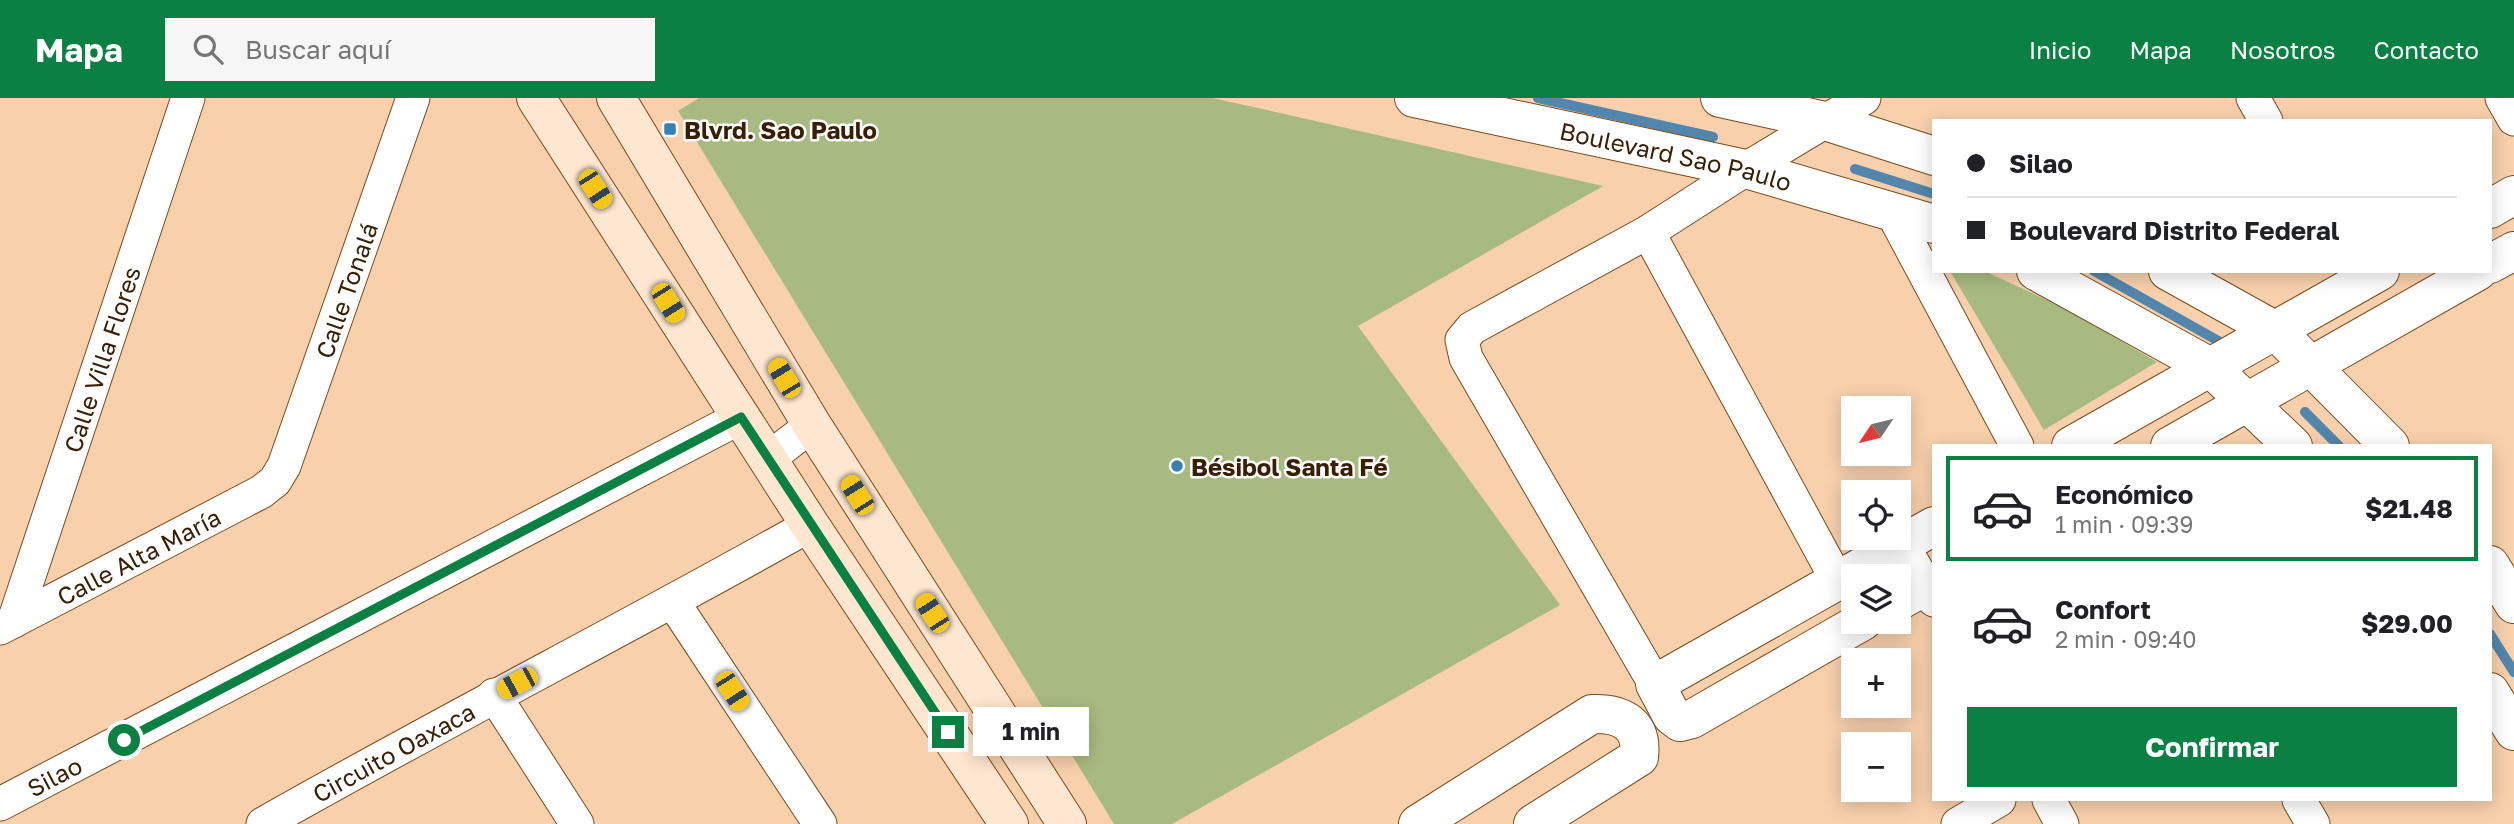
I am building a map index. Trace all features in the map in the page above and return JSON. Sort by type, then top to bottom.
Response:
[{"type":"main road","points":[[536,98],[810,525],[1009,824]]},
{"type":"main road","points":[[616,98],[812,425],[1067,824]]},
{"type":"street","name":"Calle Villa Flores","points":[[7,625],[188,98]]},
{"type":"street","name":"Calle Tonalá","points":[[275,481],[284,467],[413,98]]},
{"type":"street","name":"Boulevard Sao Paulo","points":[[1414,98],[1746,169],[1932,223]]},
{"type":"street","points":[[1720,98],[1825,121],[1932,155]]},
{"type":"street","points":[[1841,634],[1692,719],[1680,722],[1672,716],[1466,358],[1462,340],[1472,328],[1648,232],[1864,98]]},
{"type":"street","points":[[2253,98],[2265,119]]},
{"type":"street","points":[[2502,98],[2514,119]]},
{"type":"street","points":[[2492,208],[2514,195]]},
{"type":"street","points":[[1892,212],[2016,444]]},
{"type":"street","points":[[1648,232],[1837,580]]},
{"type":"street","points":[[2492,263],[2514,251]]},
{"type":"street","points":[[2040,273],[2210,367],[2291,444]]},
{"type":"street","points":[[2172,273],[2276,331],[2388,444]]},
{"type":"street","points":[[2174,444],[2475,273]]},
{"type":"street","points":[[2075,444],[2276,331],[2363,276]]},
{"type":"street","name":"Silao","points":[[0,804],[741,417]]},
{"type":"street","points":[[768,459],[812,425]]},
{"type":"street","name":"Calle Alta María","points":[[7,625],[261,492],[275,481]]},
{"type":"street","name":"Circuito Oaxaca","points":[[264,824],[303,814],[494,695],[673,602],[810,525]]},
{"type":"street","points":[[1655,684],[1918,535],[1923,592]]},
{"type":"street","points":[[2492,568],[2514,604]]},
{"type":"street","points":[[673,602],[820,824]]},
{"type":"street","points":[[494,695],[577,824]]},
{"type":"street","points":[[2492,695],[2514,731]]},
{"type":"street","points":[[1418,824],[1592,714],[1610,713],[1634,728],[1641,741],[1639,757],[1534,824]]},
{"type":"street","points":[[1958,824],[1997,801]]},
{"type":"street","points":[[2050,801],[2062,824]]},
{"type":"street","points":[[2300,801],[2313,824]]},
{"type":"green space","name":"Bésibol Santa Fé","points":[[699,98],[1213,98],[1603,186],[1358,326],[1560,605],[1172,824],[1114,824],[678,111]]},
{"type":"green space","points":[[1951,273],[1988,273],[2062,307],[2157,362],[2044,430]]},
{"type":"waterway","points":[[1538,98],[1713,137]]},
{"type":"waterway","points":[[1855,169],[1932,193]]},
{"type":"waterway","points":[[2098,273],[2222,343]]},
{"type":"waterway","points":[[2305,412],[2337,444]]},
{"type":"waterway","points":[[2492,637],[2514,672]]},
{"type":"place","name":"Blvrd. Sao Paulo","points":[[670,129]]},
{"type":"place","name":"Bésibol Santa Fé","points":[[1177,466]]},
{"type":"route","points":[[124,740],[741,417],[948,732]]}]
